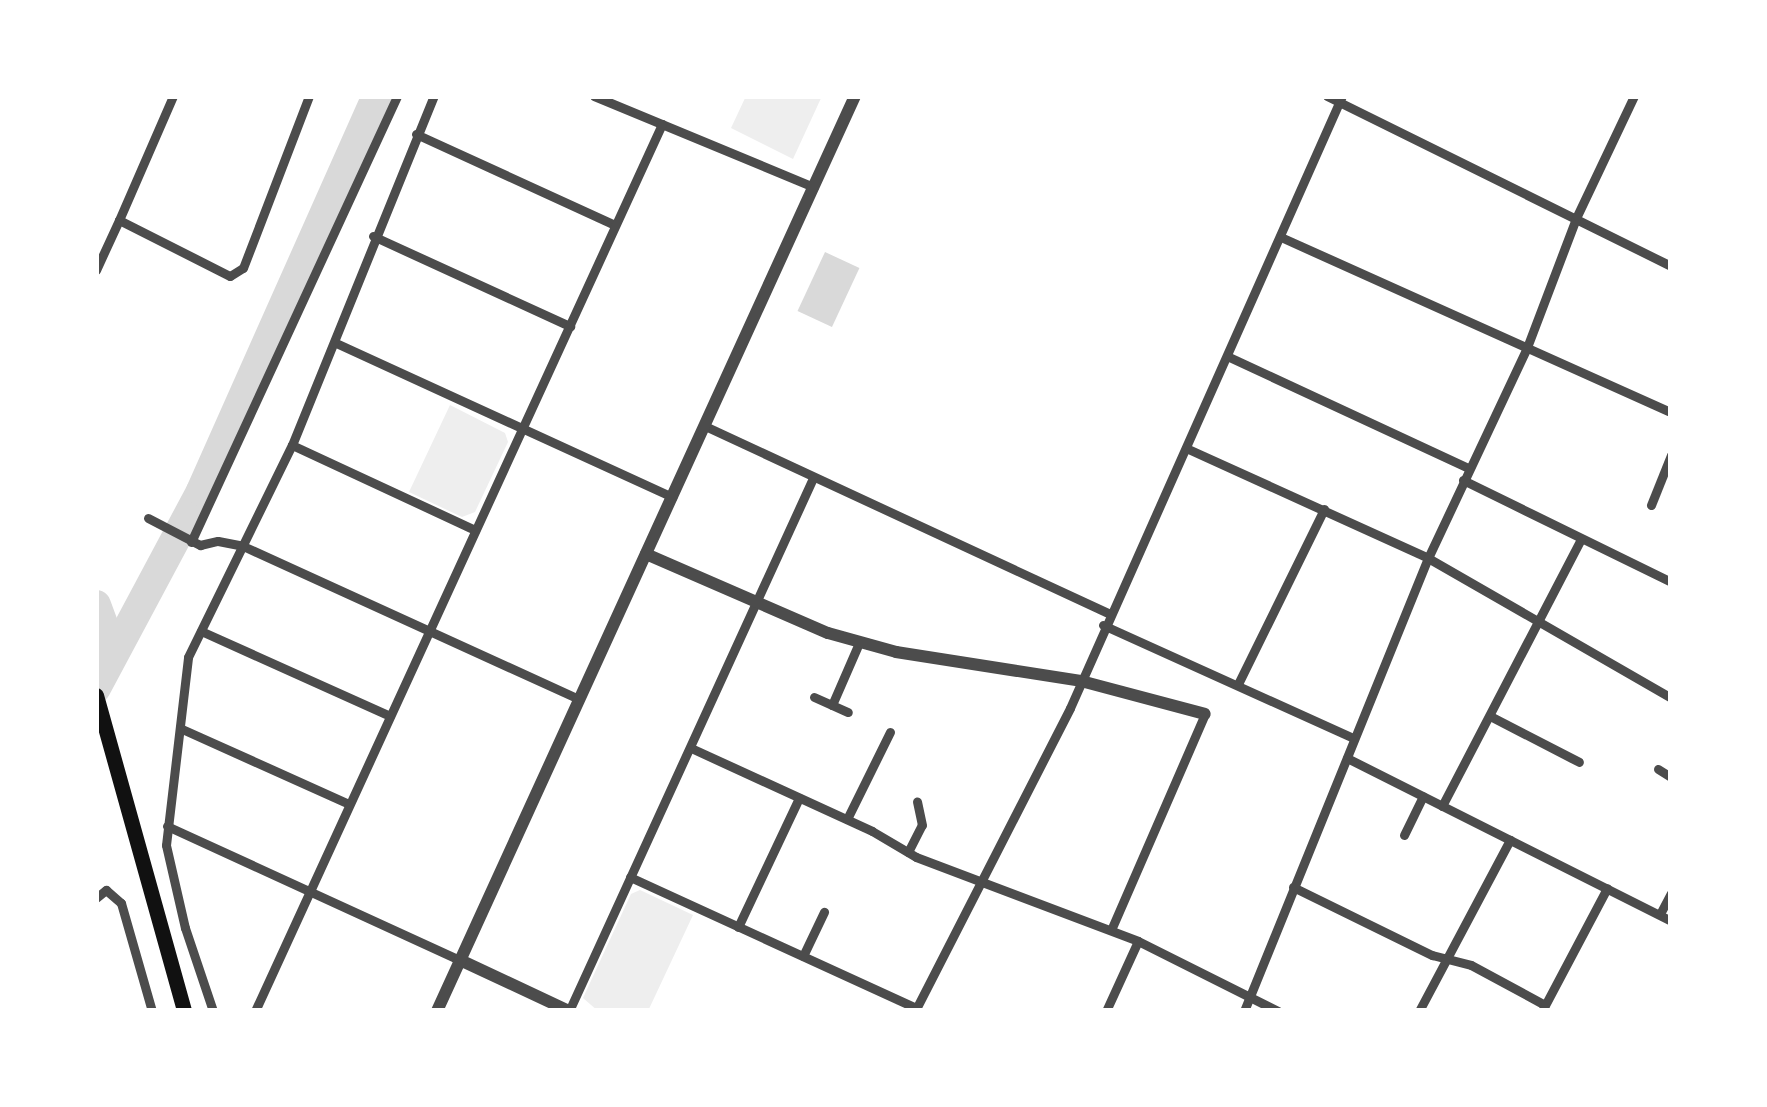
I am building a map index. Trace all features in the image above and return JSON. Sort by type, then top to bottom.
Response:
[{"type":"main road","points":[[96,695],[184,1011]]},
{"type":"street","points":[[96,270],[173,96]]},
{"type":"street","points":[[119,220],[230,276],[238,273],[309,96]]},
{"type":"street","points":[[186,539],[397,96]]},
{"type":"street","points":[[213,1011],[184,928],[167,826],[188,657],[292,446],[336,344],[373,236],[434,96]]},
{"type":"street","points":[[594,96],[814,187]]},
{"type":"street","points":[[437,1011],[855,96]]},
{"type":"street","points":[[1327,96],[1671,266]]},
{"type":"street","points":[[1244,1011],[1428,558],[1526,350],[1577,216],[1634,96]]},
{"type":"street","points":[[630,877],[915,1010],[1081,681],[1283,238],[1341,99]]},
{"type":"street","points":[[255,1011],[662,124]]},
{"type":"street","points":[[416,134],[615,225]]},
{"type":"street","points":[[373,236],[570,326]]},
{"type":"street","points":[[1283,238],[1671,412]]},
{"type":"street","points":[[336,344],[672,496]]},
{"type":"street","points":[[1227,356],[1468,468]]},
{"type":"street","points":[[705,425],[1353,738]]},
{"type":"street","points":[[292,446],[475,530]]},
{"type":"street","points":[[1186,448],[1428,558],[1671,698]]},
{"type":"street","points":[[1651,505],[1671,455]]},
{"type":"street","points":[[167,826],[569,1011],[812,478]]},
{"type":"street","points":[[1463,481],[1671,582]]},
{"type":"street","points":[[1238,684],[1324,509]]},
{"type":"street","points":[[148,518],[186,539],[243,546],[579,699]]},
{"type":"street","points":[[1442,806],[1581,539]]},
{"type":"street","points":[[646,554],[754,604],[859,643],[1081,681],[1204,714],[1111,930]]},
{"type":"street","points":[[201,631],[390,716]]},
{"type":"street","points":[[832,705],[859,643]]},
{"type":"street","points":[[814,697],[848,712]]},
{"type":"street","points":[[1490,716],[1579,762]]},
{"type":"street","points":[[182,729],[349,804]]},
{"type":"street","points":[[847,819],[890,732]]},
{"type":"street","points":[[691,748],[980,884],[1138,941],[1278,1011]]},
{"type":"street","points":[[1347,758],[1671,921]]},
{"type":"street","points":[[1658,769],[1671,777]]},
{"type":"street","points":[[1404,835],[1423,796]]},
{"type":"street","points":[[738,927],[800,797]]},
{"type":"street","points":[[908,852],[922,825],[917,802]]},
{"type":"street","points":[[1419,1011],[1510,840]]},
{"type":"street","points":[[1293,887],[1444,959],[1471,964],[1543,1008],[1607,888]]},
{"type":"street","points":[[96,898],[106,890],[122,903],[152,1011]]},
{"type":"street","points":[[1661,912],[1671,893]]},
{"type":"street","points":[[803,956],[824,912]]},
{"type":"street","points":[[1106,1011],[1138,941]]},
{"type":"shaded area","points":[[746,96],[822,96],[793,159],[731,128]]},
{"type":"shaded area","points":[[825,252],[859,268],[832,327],[798,311]]},
{"type":"shaded area","points":[[450,405],[505,433],[508,442],[475,512],[462,517],[409,492]]},
{"type":"shaded area","points":[[640,890],[693,915],[648,1011],[598,1011],[583,998],[631,894]]},
{"type":"waterway","points":[[96,688],[201,491],[377,96]]},
{"type":"waterway","points":[[96,605],[113,651]]}]
